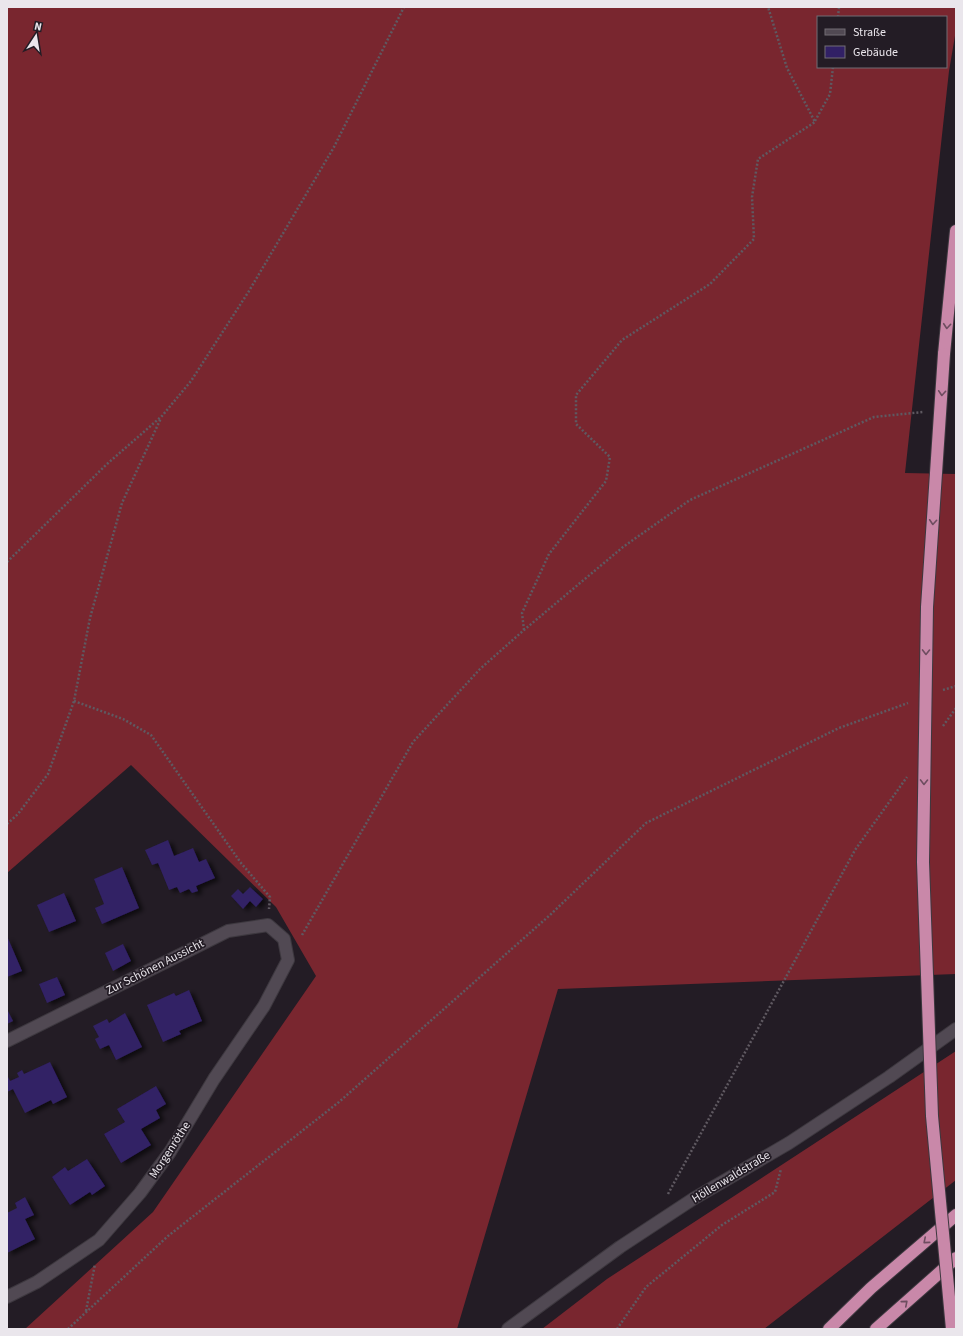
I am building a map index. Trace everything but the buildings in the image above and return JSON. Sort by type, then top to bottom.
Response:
[{"type":"highway","points":[[952,1329],[932,1116],[923,862],[927,607],[944,354],[956,231]]},
{"type":"highway","points":[[829,1329],[872,1288],[956,1216]]},
{"type":"highway","points":[[876,1329],[956,1258]]},
{"type":"street","points":[[268,925],[284,939],[288,960]]},
{"type":"street","name":"Zur Schönen Aussicht","points":[[7,1041],[228,931],[268,925]]},
{"type":"street","name":"Morgenröthe","points":[[7,1298],[37,1282],[99,1240],[140,1193],[170,1152],[214,1079],[264,1006],[288,960]]},
{"type":"street","name":"Höllenwaldstraße","points":[[508,1329],[620,1247],[693,1199],[788,1143],[889,1077],[956,1029]]},
{"type":"path","points":[[7,562],[107,464],[162,416],[191,381],[249,291],[334,147],[404,7]]},
{"type":"path","points":[[768,7],[787,68],[815,122]]},
{"type":"path","points":[[524,630],[522,613],[549,554],[606,481],[610,457],[576,424],[576,395],[622,340],[710,284],[754,239],[752,197],[758,159],[815,122],[830,94],[833,68]]},
{"type":"path","points":[[288,960],[413,742],[480,669],[524,630],[623,547],[690,500],[874,416],[926,412]]},
{"type":"path","points":[[7,824],[18,814],[48,774],[74,701],[90,618],[122,503],[162,416]]},
{"type":"path","points":[[941,691],[956,686]]},
{"type":"path","points":[[74,701],[123,719],[151,735],[241,863],[270,897],[268,925]]},
{"type":"path","points":[[68,1329],[168,1236],[340,1102],[550,915],[646,823],[839,728],[912,702]]},
{"type":"path","points":[[942,727],[956,708]]},
{"type":"path","points":[[666,1199],[855,850],[910,772]]},
{"type":"path","points":[[617,1329],[646,1287],[722,1226],[775,1192],[788,1143]]},
{"type":"path","points":[[86,1311],[99,1240]]},
{"type":"shaded area","points":[[7,7],[956,7],[956,30],[949,71],[905,473],[956,474],[956,974],[558,989],[457,1329],[25,1329],[153,1212],[316,976],[276,907],[131,765],[7,873]]},
{"type":"shaded area","points":[[956,1051],[956,1180],[764,1329],[542,1329],[607,1279]]}]
